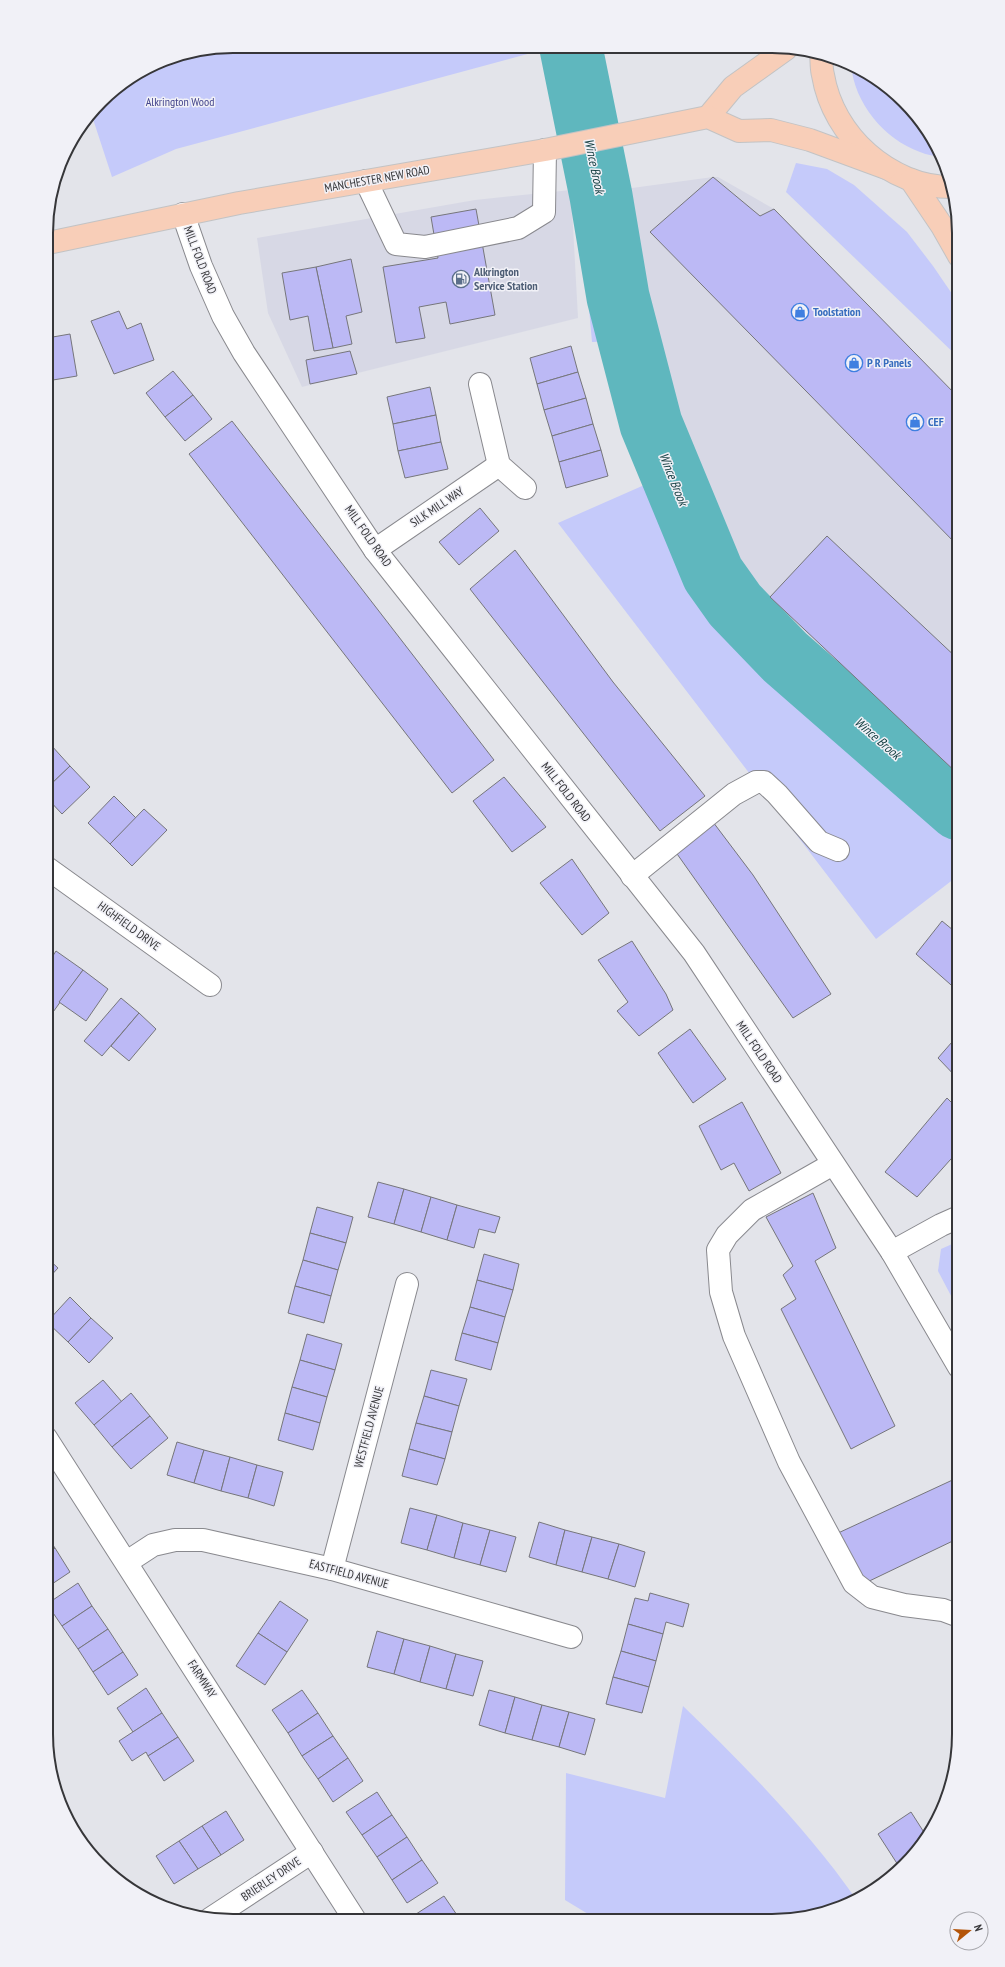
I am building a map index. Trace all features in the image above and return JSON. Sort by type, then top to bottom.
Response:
[{"type":"main road","points":[[780,53],[733,87],[708,117],[739,131],[771,130],[810,140],[886,168],[911,180],[946,187]]},
{"type":"main road","points":[[821,60],[822,76],[831,104],[845,129],[862,148],[886,168]]},
{"type":"main road","name":"MANCHESTER NEW ROAD","points":[[53,242],[183,214],[545,150],[708,117]]},
{"type":"main road","points":[[911,180],[952,244]]},
{"type":"street","points":[[366,181],[396,244],[425,247],[518,228],[544,212],[545,150]]},
{"type":"street","name":"MILL FOLD ROAD","points":[[183,214],[201,266],[223,316],[244,353],[375,550],[694,953],[892,1252],[952,1355]]},
{"type":"street","points":[[480,384],[499,465],[525,488]]},
{"type":"street","name":"SILK MILL WAY","points":[[375,550],[499,465]]},
{"type":"street","points":[[632,876],[734,794],[756,782],[764,782],[777,794],[819,842],[838,850]]},
{"type":"street","name":"HIGHFIELD DRIVE","points":[[53,872],[210,985]]},
{"type":"street","points":[[833,1164],[752,1210],[727,1235],[718,1250],[723,1300],[734,1336],[789,1462],[854,1583],[872,1597],[904,1605],[943,1610],[952,1613]]},
{"type":"street","points":[[892,1252],[952,1220]]},
{"type":"street","name":"WESTFIELD AVENUE","points":[[332,1569],[407,1284]]},
{"type":"street","name":"FARMWAY","points":[[53,1449],[352,1914]]},
{"type":"street","name":"EASTFIELD AVENUE","points":[[127,1562],[154,1545],[175,1540],[203,1540],[332,1569],[571,1636]]},
{"type":"street","name":"BRIERLEY DRIVE","points":[[218,1914],[312,1852]]},
{"type":"shaded area","points":[[718,177],[774,209],[952,391],[952,772],[751,593],[689,487],[648,377],[610,191]]},
{"type":"shaded area","points":[[571,190],[578,318],[302,387],[268,313],[257,238],[475,200]]},
{"type":"green space","name":"Alkrington Wood","points":[[221,53],[531,53],[176,149],[112,177],[93,119],[114,98],[133,83],[164,67],[186,59]]},
{"type":"green space","points":[[852,72],[872,83],[891,98],[915,123],[934,156],[925,154],[907,146],[883,129],[865,106],[853,78]]},
{"type":"green space","points":[[796,163],[827,169],[854,185],[907,232],[952,294],[952,351],[786,192]]},
{"type":"green space","points":[[606,194],[626,293],[656,416],[714,552],[759,615],[803,660],[952,790],[952,880],[876,939],[558,523],[658,479],[620,341],[592,342],[579,196]]},
{"type":"green space","points":[[952,1244],[952,1298],[938,1271],[941,1249]]},
{"type":"green space","points":[[683,1706],[729,1751],[796,1823],[853,1895],[819,1908],[784,1914],[588,1914],[565,1900],[566,1773],[665,1798]]},
{"type":"building","points":[[713,177],[760,216],[774,209],[952,391],[952,540],[650,232]]},
{"type":"building","points":[[476,209],[495,315],[450,324],[446,302],[419,307],[425,338],[396,343],[383,267],[438,258],[431,217]]},
{"type":"building","points":[[351,259],[362,312],[346,316],[352,344],[333,348],[316,267]]},
{"type":"building","points":[[316,267],[333,348],[314,351],[308,316],[290,320],[282,273]]},
{"type":"building","points":[[119,311],[127,329],[141,323],[154,360],[114,374],[91,321]]},
{"type":"building","points":[[70,334],[77,376],[53,380],[53,337]]},
{"type":"building","points":[[571,346],[578,372],[537,384],[530,358]]},
{"type":"building","points":[[350,351],[357,374],[310,384],[306,360]]},
{"type":"building","points":[[173,371],[193,395],[165,417],[146,393]]},
{"type":"building","points":[[578,372],[586,398],[544,410],[537,384]]},
{"type":"building","points":[[430,387],[436,415],[393,424],[387,397]]},
{"type":"building","points":[[193,395],[212,419],[185,441],[165,417]]},
{"type":"building","points":[[586,398],[593,424],[552,436],[544,410]]},
{"type":"building","points":[[436,415],[441,442],[398,451],[393,424]]},
{"type":"building","points":[[232,421],[494,760],[452,793],[189,454]]},
{"type":"building","points":[[593,424],[601,450],[559,462],[552,436]]},
{"type":"building","points":[[441,442],[448,469],[405,478],[398,451]]},
{"type":"building","points":[[601,450],[608,476],[566,488],[559,462]]},
{"type":"building","points":[[480,508],[499,531],[459,565],[439,542]]},
{"type":"building","points":[[827,536],[952,653],[952,768],[770,597]]},
{"type":"building","points":[[515,550],[613,682],[705,796],[660,831],[470,589]]},
{"type":"building","points":[[53,747],[70,766],[53,782]]},
{"type":"building","points":[[70,766],[90,787],[62,814],[53,804],[53,782]]},
{"type":"building","points":[[504,777],[546,827],[512,852],[473,801]]},
{"type":"building","points":[[114,796],[136,818],[110,844],[88,823]]},
{"type":"building","points":[[144,809],[167,830],[132,866],[110,844]]},
{"type":"building","points":[[710,818],[753,875],[831,994],[793,1018],[675,851]]},
{"type":"building","points":[[572,859],[609,913],[582,935],[540,883]]},
{"type":"building","points":[[942,921],[952,929],[952,986],[916,954]]},
{"type":"building","points":[[632,941],[666,994],[673,1010],[639,1036],[617,1011],[628,1002],[598,960]]},
{"type":"building","points":[[56,951],[83,970],[53,1012],[53,956]]},
{"type":"building","points":[[83,970],[108,989],[86,1021],[59,1002]]},
{"type":"building","points":[[121,998],[139,1013],[102,1056],[84,1041]]},
{"type":"building","points":[[139,1013],[156,1029],[129,1061],[111,1046]]},
{"type":"building","points":[[690,1029],[726,1079],[693,1103],[658,1053]]},
{"type":"building","points":[[952,1042],[952,1073],[938,1058]]},
{"type":"building","points":[[947,1098],[952,1103],[952,1158],[917,1197],[885,1172]]},
{"type":"building","points":[[742,1102],[781,1173],[749,1191],[734,1163],[721,1170],[699,1126]]},
{"type":"building","points":[[378,1182],[404,1189],[394,1224],[368,1217]]},
{"type":"building","points":[[404,1189],[431,1197],[421,1232],[394,1224]]},
{"type":"building","points":[[813,1193],[836,1248],[815,1261],[895,1426],[851,1449],[781,1309],[796,1299],[783,1275],[793,1266],[766,1217]]},
{"type":"building","points":[[431,1197],[457,1205],[447,1240],[421,1232]]},
{"type":"building","points":[[457,1205],[500,1217],[495,1233],[479,1229],[474,1248],[447,1240]]},
{"type":"building","points":[[317,1207],[353,1217],[346,1243],[310,1233]]},
{"type":"building","points":[[310,1233],[346,1243],[338,1270],[303,1260]]},
{"type":"building","points":[[484,1254],[519,1264],[513,1290],[477,1280]]},
{"type":"building","points":[[303,1260],[338,1270],[331,1296],[295,1286]]},
{"type":"building","points":[[53,1263],[58,1268],[53,1273]]},
{"type":"building","points":[[477,1280],[513,1290],[505,1317],[470,1307]]},
{"type":"building","points":[[295,1286],[331,1296],[324,1323],[288,1313]]},
{"type":"building","points":[[70,1297],[91,1318],[68,1342],[53,1328],[53,1315]]},
{"type":"building","points":[[470,1307],[505,1317],[498,1343],[462,1333]]},
{"type":"building","points":[[91,1318],[113,1338],[89,1363],[68,1342]]},
{"type":"building","points":[[462,1333],[498,1343],[491,1370],[455,1360]]},
{"type":"building","points":[[307,1334],[342,1344],[335,1370],[300,1360]]},
{"type":"building","points":[[300,1360],[335,1370],[327,1397],[292,1387]]},
{"type":"building","points":[[431,1370],[467,1379],[459,1406],[424,1396]]},
{"type":"building","points":[[103,1380],[122,1402],[94,1425],[75,1403]]},
{"type":"building","points":[[292,1387],[327,1397],[320,1423],[285,1413]]},
{"type":"building","points":[[131,1393],[150,1416],[112,1447],[94,1425]]},
{"type":"building","points":[[424,1396],[459,1406],[452,1432],[416,1423]]},
{"type":"building","points":[[285,1413],[320,1423],[313,1450],[278,1440]]},
{"type":"building","points":[[150,1416],[168,1438],[131,1469],[112,1447]]},
{"type":"building","points":[[416,1423],[452,1432],[445,1459],[409,1449]]},
{"type":"building","points":[[177,1442],[204,1450],[194,1483],[167,1475]]},
{"type":"building","points":[[409,1449],[445,1459],[437,1485],[402,1476]]},
{"type":"building","points":[[204,1450],[230,1457],[221,1491],[194,1483]]},
{"type":"building","points":[[230,1457],[257,1465],[248,1498],[221,1491]]},
{"type":"building","points":[[257,1465],[283,1472],[274,1506],[248,1498]]},
{"type":"building","points":[[952,1480],[952,1541],[861,1585],[836,1534]]},
{"type":"building","points":[[410,1508],[437,1515],[427,1550],[401,1543]]},
{"type":"building","points":[[437,1515],[463,1523],[454,1558],[427,1550]]},
{"type":"building","points":[[539,1522],[565,1530],[556,1565],[529,1557]]},
{"type":"building","points":[[463,1523],[490,1530],[480,1565],[454,1558]]},
{"type":"building","points":[[490,1530],[516,1537],[506,1572],[480,1565]]},
{"type":"building","points":[[565,1530],[592,1537],[582,1572],[556,1565]]},
{"type":"building","points":[[592,1537],[619,1544],[608,1579],[582,1572]]},
{"type":"building","points":[[619,1544],[645,1552],[635,1587],[608,1579]]},
{"type":"building","points":[[55,1548],[70,1572],[53,1583],[53,1549]]},
{"type":"building","points":[[78,1583],[92,1606],[62,1626],[53,1613],[53,1600]]},
{"type":"building","points":[[650,1593],[689,1604],[683,1627],[666,1622],[663,1634],[628,1624],[635,1598],[648,1601]]},
{"type":"building","points":[[280,1601],[308,1620],[287,1652],[258,1633]]},
{"type":"building","points":[[92,1606],[108,1629],[78,1649],[62,1626]]},
{"type":"building","points":[[628,1624],[663,1634],[656,1661],[621,1651]]},
{"type":"building","points":[[108,1629],[123,1652],[93,1672],[78,1649]]},
{"type":"building","points":[[377,1631],[404,1639],[394,1674],[367,1667]]},
{"type":"building","points":[[258,1633],[287,1652],[265,1685],[236,1666]]},
{"type":"building","points":[[404,1639],[430,1646],[420,1682],[394,1674]]},
{"type":"building","points":[[430,1646],[456,1654],[446,1689],[420,1682]]},
{"type":"building","points":[[621,1651],[656,1661],[649,1687],[613,1677]]},
{"type":"building","points":[[123,1652],[138,1675],[108,1695],[93,1672]]},
{"type":"building","points":[[456,1654],[483,1661],[473,1696],[446,1689]]},
{"type":"building","points":[[613,1677],[649,1687],[642,1713],[606,1704]]},
{"type":"building","points":[[146,1688],[162,1713],[133,1732],[117,1708]]},
{"type":"building","points":[[302,1690],[318,1713],[288,1733],[272,1710]]},
{"type":"building","points":[[489,1690],[515,1697],[505,1733],[479,1725]]},
{"type":"building","points":[[515,1697],[542,1705],[532,1740],[505,1733]]},
{"type":"building","points":[[542,1705],[569,1712],[559,1747],[532,1740]]},
{"type":"building","points":[[569,1712],[595,1719],[585,1755],[559,1747]]},
{"type":"building","points":[[162,1713],[178,1737],[148,1756],[146,1752],[132,1761],[119,1741]]},
{"type":"building","points":[[318,1713],[333,1736],[302,1756],[288,1733]]},
{"type":"building","points":[[333,1736],[348,1758],[318,1779],[302,1756]]},
{"type":"building","points":[[178,1737],[194,1761],[164,1781],[148,1756]]},
{"type":"building","points":[[348,1758],[363,1781],[333,1802],[318,1779]]},
{"type":"building","points":[[377,1792],[392,1815],[362,1835],[346,1812]]},
{"type":"building","points":[[226,1811],[244,1840],[221,1855],[202,1826]]},
{"type":"building","points":[[911,1812],[923,1832],[915,1844],[897,1863],[878,1834]]},
{"type":"building","points":[[392,1815],[407,1837],[377,1857],[362,1835]]},
{"type":"building","points":[[202,1826],[221,1855],[198,1869],[179,1841]]},
{"type":"building","points":[[407,1837],[422,1860],[392,1880],[377,1857]]},
{"type":"building","points":[[179,1841],[198,1869],[174,1884],[156,1856]]},
{"type":"building","points":[[422,1860],[438,1883],[407,1903],[392,1880]]},
{"type":"building","points":[[444,1896],[456,1914],[416,1914]]},
{"type":"waterway","name":"Wince Brook","points":[[572,53],[601,196],[618,297],[651,424],[713,574],[735,605],[785,657],[952,803]]},
{"type":"place","name":"Alkrington Service Station","points":[[461,279]]},
{"type":"place","name":"Toolstation","points":[[800,312]]},
{"type":"place","name":"P R Panels","points":[[854,363]]},
{"type":"place","name":"CEF","points":[[915,422]]}]
